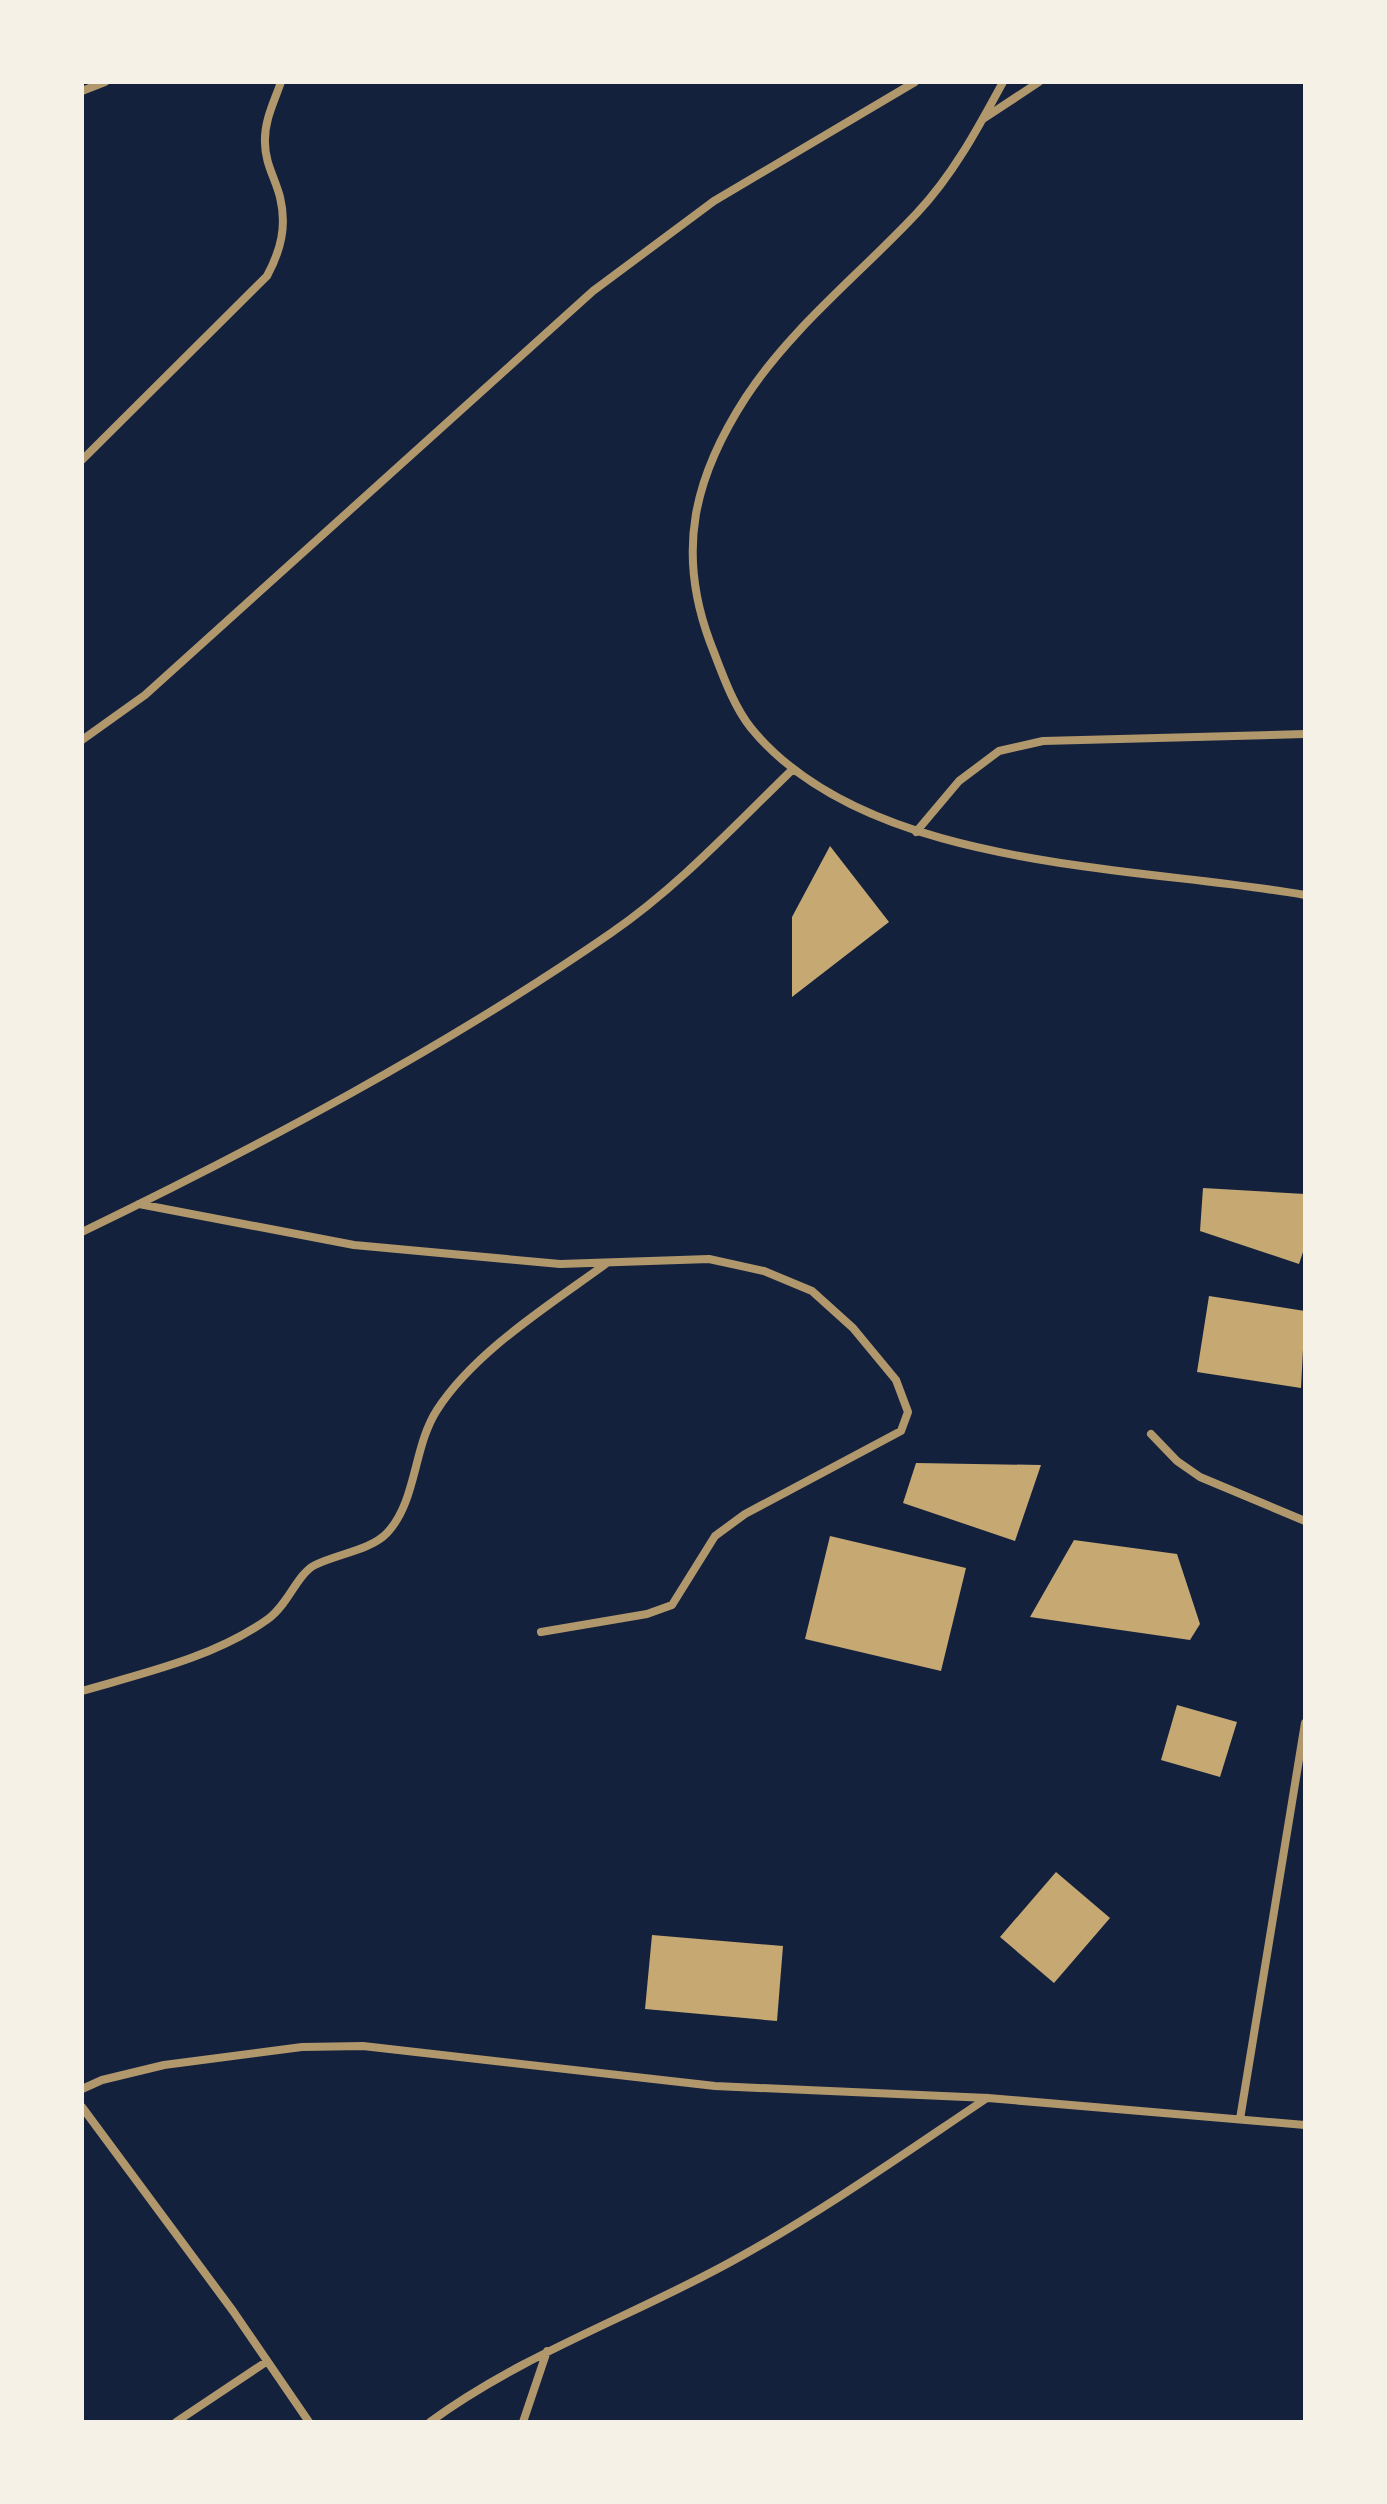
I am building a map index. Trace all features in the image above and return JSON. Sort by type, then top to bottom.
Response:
[{"type":"street","points":[[82,91],[105,82]]},
{"type":"street","points":[[82,460],[267,276],[276,260],[283,226],[280,197],[268,168],[264,141],[267,118],[281,82]]},
{"type":"street","points":[[82,740],[145,695],[593,291],[714,201],[915,82]]},
{"type":"street","points":[[1003,82],[964,152],[919,211],[807,321],[748,393],[727,428],[702,489],[690,544],[696,603],[724,678],[749,726],[792,770],[847,804],[916,832],[991,851],[1305,895]]},
{"type":"street","points":[[982,120],[1039,82]]},
{"type":"street","points":[[916,832],[959,781],[999,751],[1043,741],[1305,734]]},
{"type":"street","points":[[82,1232],[237,1155],[363,1084],[613,932],[681,876],[792,770]]},
{"type":"street","points":[[139,1204],[354,1245],[560,1264],[709,1259],[764,1271],[812,1291],[853,1328],[896,1380],[908,1412],[906,1425],[901,1431],[745,1514],[715,1536],[672,1605],[647,1614],[541,1632]]},
{"type":"street","points":[[82,1691],[165,1666],[247,1634],[287,1602],[312,1566],[386,1535],[401,1514],[418,1451],[436,1411],[462,1378],[538,1313],[607,1263]]},
{"type":"street","points":[[1151,1434],[1177,1461],[1200,1477],[1305,1521]]},
{"type":"street","points":[[1240,2119],[1305,1723]]},
{"type":"street","points":[[82,2089],[102,2080],[164,2065],[302,2047],[363,2046],[715,2086],[988,2098],[1305,2125]]},
{"type":"street","points":[[430,2422],[467,2395],[547,2351],[736,2260],[988,2098]]},
{"type":"street","points":[[82,2107],[233,2311],[309,2422]]},
{"type":"street","points":[[523,2422],[547,2351]]},
{"type":"street","points":[[176,2422],[266,2362]]},
{"type":"building","points":[[830,846],[889,922],[792,997],[792,917]]},
{"type":"building","points":[[1203,1188],[1305,1194],[1305,1246],[1299,1264],[1200,1231]]},
{"type":"building","points":[[1209,1296],[1305,1311],[1301,1388],[1197,1372]]},
{"type":"building","points":[[916,1463],[1041,1465],[1015,1541],[903,1503]]},
{"type":"building","points":[[830,1536],[966,1568],[941,1671],[805,1639]]},
{"type":"building","points":[[1074,1540],[1177,1554],[1200,1624],[1190,1640],[1030,1617]]},
{"type":"building","points":[[1177,1705],[1237,1722],[1220,1777],[1161,1760]]},
{"type":"building","points":[[1056,1872],[1110,1918],[1054,1983],[1000,1937]]},
{"type":"building","points":[[652,1935],[783,1946],[777,2021],[645,2009]]}]
